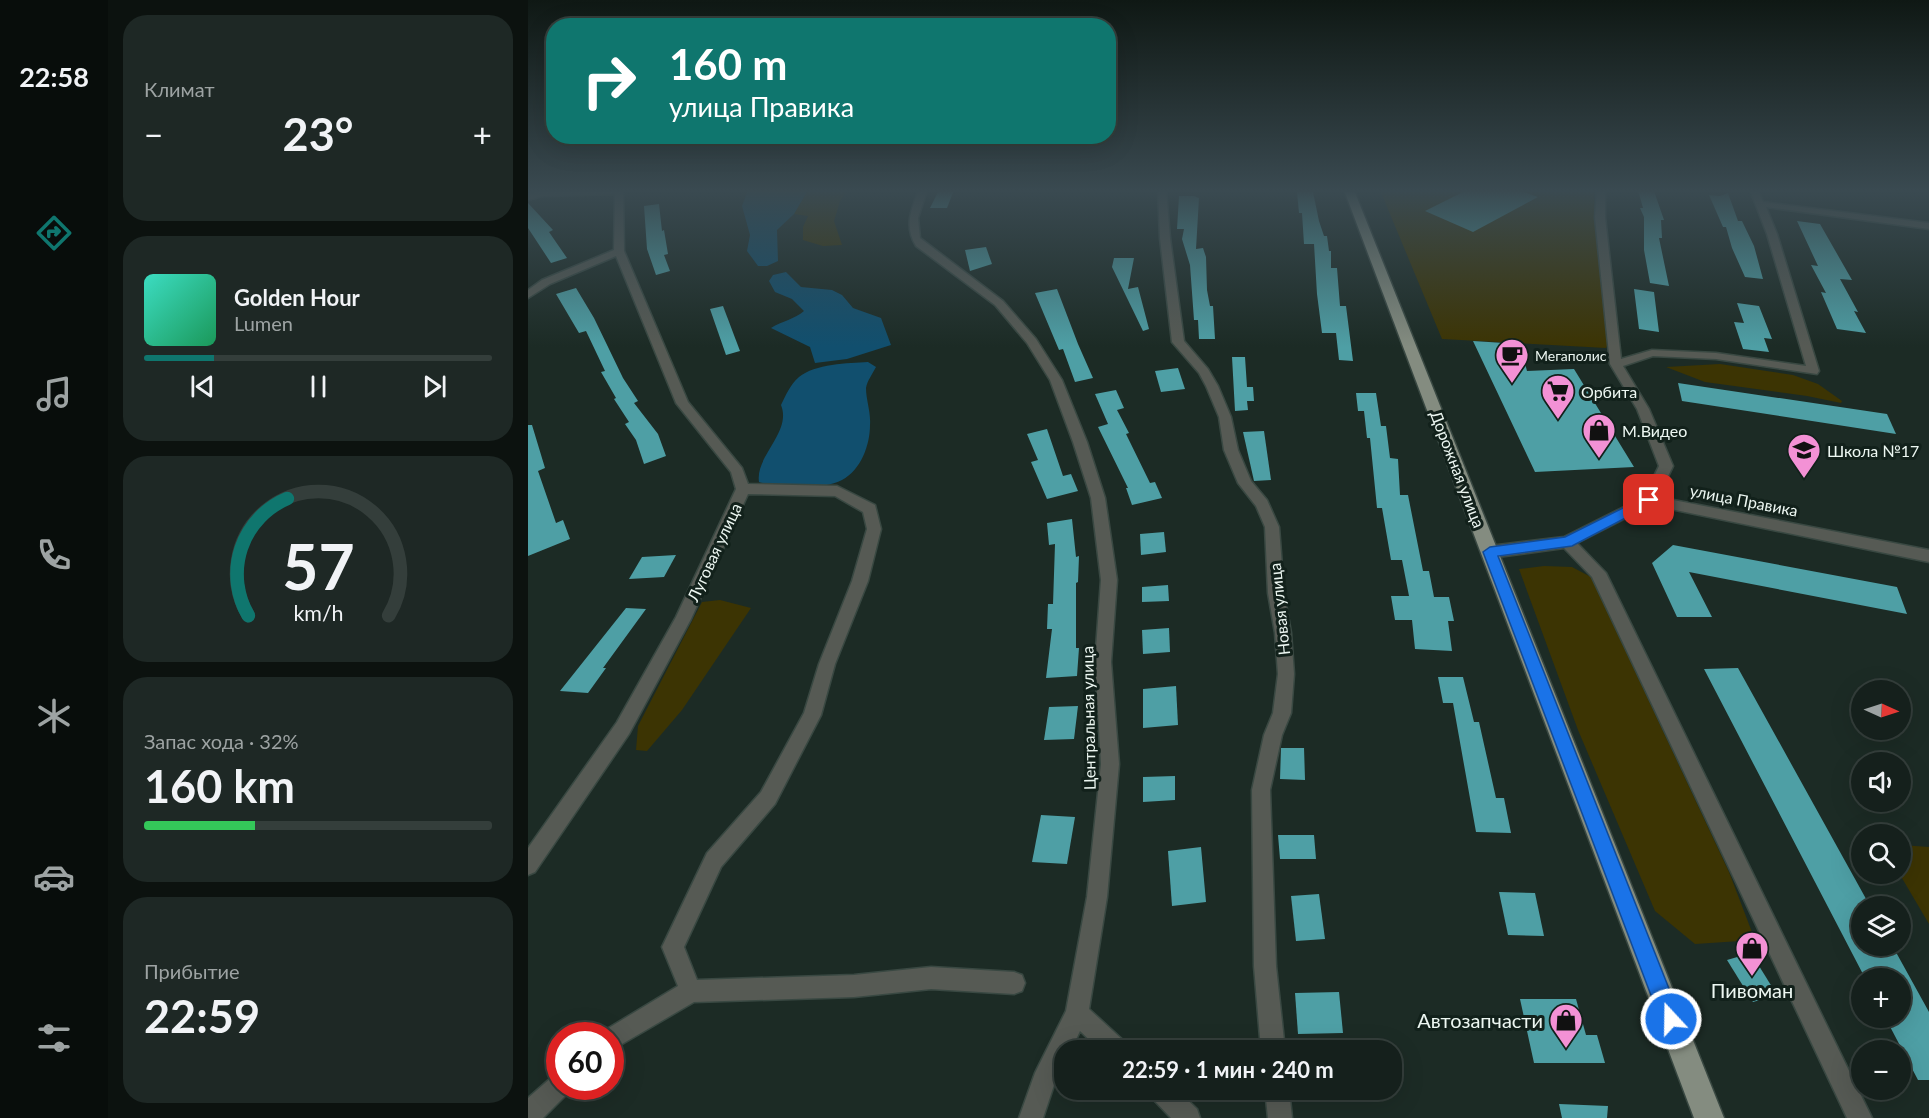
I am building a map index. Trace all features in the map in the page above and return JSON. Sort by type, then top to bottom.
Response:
[{"type":"main road","name":"Дорожная улица","points":[[1369,242],[1709,1118]]},
{"type":"street","name":"Луговая улица","points":[[528,866],[623,728],[683,619],[743,489],[737,471],[682,403],[619,251],[619,242]]},
{"type":"street","name":"Центральная улица","points":[[917,242],[999,303],[1032,341],[1056,380],[1080,442],[1098,498],[1109,580],[1103,662],[1110,764],[1097,897],[1080,1002]]},
{"type":"street","name":"Новая улица","points":[[1166,242],[1178,342],[1204,372],[1212,386],[1225,417],[1231,450],[1245,483],[1262,504],[1272,527],[1276,593],[1283,633],[1286,674],[1282,713],[1273,735],[1261,790],[1265,966],[1272,1040]]},
{"type":"street","points":[[1490,552],[1567,542],[1649,500],[1666,466],[1643,409],[1616,364],[1603,242]]},
{"type":"street","points":[[1616,364],[1652,353],[1716,356],[1813,371],[1774,242]]},
{"type":"street","points":[[528,295],[546,282],[619,251]]},
{"type":"street","points":[[691,991],[673,947],[714,860],[768,798],[812,715],[827,664],[860,581],[874,529],[870,509],[837,491],[743,489]]},
{"type":"street","name":"улица Правика","points":[[1649,500],[1929,556]]},
{"type":"street","points":[[1567,542],[1598,573],[1860,1118]]},
{"type":"street","points":[[624,1032],[691,991],[854,986],[931,978],[1014,983]]},
{"type":"street","points":[[1031,1118],[1043,1081],[1080,1002],[1109,1040]]},
{"type":"street","points":[[528,1115],[546,1098]]},
{"type":"street","points":[[1170,1100],[1188,1118]]},
{"type":"street","points":[[1278,1100],[1280,1118]]},
{"type":"shaded area","points":[[810,242],[841,242],[842,245],[823,246]]},
{"type":"shaded area","points":[[1402,242],[1598,242],[1608,344],[1606,348],[1442,339]]},
{"type":"shaded area","points":[[1720,364],[1793,375],[1818,384],[1842,401],[1841,403],[1705,382],[1666,367]]},
{"type":"shaded area","points":[[1544,566],[1572,567],[1591,577],[1729,872],[1755,940],[1695,944],[1655,911],[1578,730],[1519,569]]},
{"type":"shaded area","points":[[720,600],[751,608],[682,710],[647,751],[636,750],[638,726],[702,602]]},
{"type":"shaded area","points":[[1911,846],[1929,847],[1929,924],[1905,884],[1911,884]]},
{"type":"water","points":[[749,242],[777,242],[778,261],[767,266],[758,266],[747,251]]},
{"type":"water","points":[[786,272],[801,287],[832,290],[842,295],[853,308],[881,318],[891,345],[847,359],[815,363],[810,347],[771,328],[804,311],[792,299],[775,292],[769,281],[773,275]]},
{"type":"water","points":[[868,362],[876,367],[866,388],[870,433],[863,456],[849,476],[834,483],[813,487],[778,486],[759,482],[762,463],[782,425],[781,405],[796,380],[814,369]]},
{"type":"building","points":[[537,242],[556,242],[567,258],[551,263]]},
{"type":"building","points":[[647,242],[666,242],[668,254],[664,255],[670,271],[656,275]]},
{"type":"building","points":[[1183,242],[1196,242],[1196,249],[1203,248],[1206,257],[1207,290],[1210,306],[1213,306],[1215,339],[1199,339],[1198,320],[1194,320],[1190,265]]},
{"type":"building","points":[[1304,242],[1328,242],[1329,251],[1331,251],[1331,268],[1337,268],[1340,306],[1346,306],[1353,361],[1339,360],[1336,333],[1322,333],[1314,244]]},
{"type":"building","points":[[1644,242],[1660,242],[1669,286],[1650,283]]},
{"type":"building","points":[[1730,242],[1752,242],[1763,279],[1745,277]]},
{"type":"building","points":[[1807,242],[1830,242],[1852,280],[1840,279],[1858,312],[1854,311],[1866,333],[1837,329],[1821,292],[1826,293],[1811,265],[1818,266]]},
{"type":"building","points":[[986,247],[992,264],[970,271],[965,250]]},
{"type":"building","points":[[1114,258],[1134,258],[1128,289],[1138,287],[1149,329],[1143,331],[1112,267]]},
{"type":"building","points":[[576,288],[594,318],[623,378],[638,401],[634,403],[658,434],[666,456],[644,464],[636,440],[625,424],[629,422],[614,399],[616,398],[601,372],[605,371],[586,331],[579,333],[556,294]]},
{"type":"building","points":[[1057,289],[1093,378],[1075,382],[1063,349],[1059,350],[1035,293]]},
{"type":"building","points":[[1634,289],[1654,292],[1659,332],[1639,329]]},
{"type":"building","points":[[1737,303],[1759,306],[1772,339],[1764,338],[1769,352],[1743,349],[1734,322],[1744,323]]},
{"type":"building","points":[[723,306],[740,351],[726,355],[710,309]]},
{"type":"building","name":"Орбита","points":[[1473,341],[1520,344],[1527,371],[1574,369],[1634,467],[1535,472]]},
{"type":"building","points":[[1232,357],[1245,357],[1247,387],[1253,387],[1254,401],[1247,401],[1248,410],[1235,411]]},
{"type":"building","points":[[1178,368],[1185,389],[1161,392],[1155,371]]},
{"type":"building","points":[[1678,383],[1887,414],[1896,434],[1682,401]]},
{"type":"building","points":[[1116,390],[1124,408],[1117,410],[1129,433],[1126,434],[1150,483],[1155,482],[1162,498],[1132,505],[1126,488],[1128,488],[1098,427],[1108,424],[1095,394]]},
{"type":"building","points":[[1356,393],[1376,393],[1381,426],[1386,426],[1390,458],[1398,459],[1400,495],[1408,495],[1423,571],[1429,571],[1434,597],[1449,597],[1454,621],[1448,621],[1452,651],[1415,649],[1412,620],[1395,620],[1391,596],[1409,596],[1402,560],[1391,560],[1382,508],[1377,508],[1370,438],[1367,438],[1364,411],[1358,411]]},
{"type":"building","points":[[528,425],[532,425],[545,468],[538,471],[556,523],[563,520],[570,539],[528,556]]},
{"type":"building","points":[[1047,429],[1063,476],[1071,474],[1078,491],[1047,499],[1031,462],[1038,460],[1027,434]]},
{"type":"building","points":[[1264,431],[1271,480],[1254,481],[1243,432]]},
{"type":"building","points":[[1072,519],[1076,557],[1079,556],[1078,582],[1076,583],[1076,648],[1079,648],[1077,676],[1046,678],[1052,629],[1047,629],[1048,604],[1053,604],[1055,544],[1049,545],[1047,523]]},
{"type":"building","points":[[1164,532],[1166,552],[1141,555],[1140,534]]},
{"type":"building","points":[[1673,545],[1897,587],[1907,614],[1689,572],[1712,617],[1677,617],[1652,563]]},
{"type":"building","points":[[676,555],[664,577],[629,579],[642,557]]},
{"type":"building","points":[[1168,585],[1169,601],[1142,602],[1142,587]]},
{"type":"building","points":[[626,608],[646,609],[603,668],[606,668],[588,693],[560,691]]},
{"type":"building","points":[[1169,628],[1170,652],[1143,654],[1142,630]]},
{"type":"building","points":[[1738,668],[1851,872],[1851,884],[1858,884],[1864,896],[1851,896],[1851,951],[1704,669]]},
{"type":"building","points":[[1438,677],[1463,677],[1474,722],[1479,722],[1496,798],[1504,798],[1511,833],[1476,832],[1453,703],[1443,703]]},
{"type":"building","points":[[1176,686],[1178,725],[1143,728],[1143,689]]},
{"type":"building","points":[[1078,706],[1074,739],[1044,740],[1049,707]]},
{"type":"building","points":[[1281,748],[1304,748],[1305,780],[1280,779]]},
{"type":"building","points":[[1175,776],[1175,800],[1143,802],[1143,777]]},
{"type":"building","points":[[1041,815],[1075,817],[1067,864],[1032,862]]},
{"type":"building","points":[[1278,835],[1314,835],[1316,859],[1280,859]]},
{"type":"building","points":[[1201,847],[1206,902],[1172,906],[1168,851]]},
{"type":"building","points":[[1499,892],[1535,893],[1544,936],[1508,935]]},
{"type":"building","points":[[1319,894],[1325,939],[1296,941],[1291,896]]},
{"type":"building","name":"Пивоман","points":[[1751,953],[1777,995],[1753,1002],[1727,960]]},
{"type":"building","points":[[1854,956],[1898,956],[1905,968],[1860,968]]},
{"type":"building","points":[[1911,979],[1929,1012],[1929,1080],[1918,1080],[1911,1067],[1911,1040],[1897,1040],[1891,1028],[1911,1028]]},
{"type":"building","points":[[1339,992],[1343,1033],[1298,1034],[1295,993]]},
{"type":"building","points":[[1520,999],[1576,999],[1586,1035],[1597,1035],[1605,1063],[1534,1063]]},
{"type":"building","points":[[1559,1104],[1608,1106],[1607,1118],[1562,1118]]},
{"type":"place","name":"Мегаполис","points":[[1512,384]]},
{"type":"place","name":"Орбита","points":[[1558,420]]},
{"type":"place","name":"М.Видео","points":[[1599,459]]},
{"type":"place","name":"Школа №17","points":[[1804,479]]},
{"type":"place","name":"Пивоман","points":[[1752,977]]},
{"type":"place","name":"Автозапчасти","points":[[1566,1049]]},
{"type":"route","points":[[1649,500],[1567,542],[1490,552],[1671,1019]]}]
